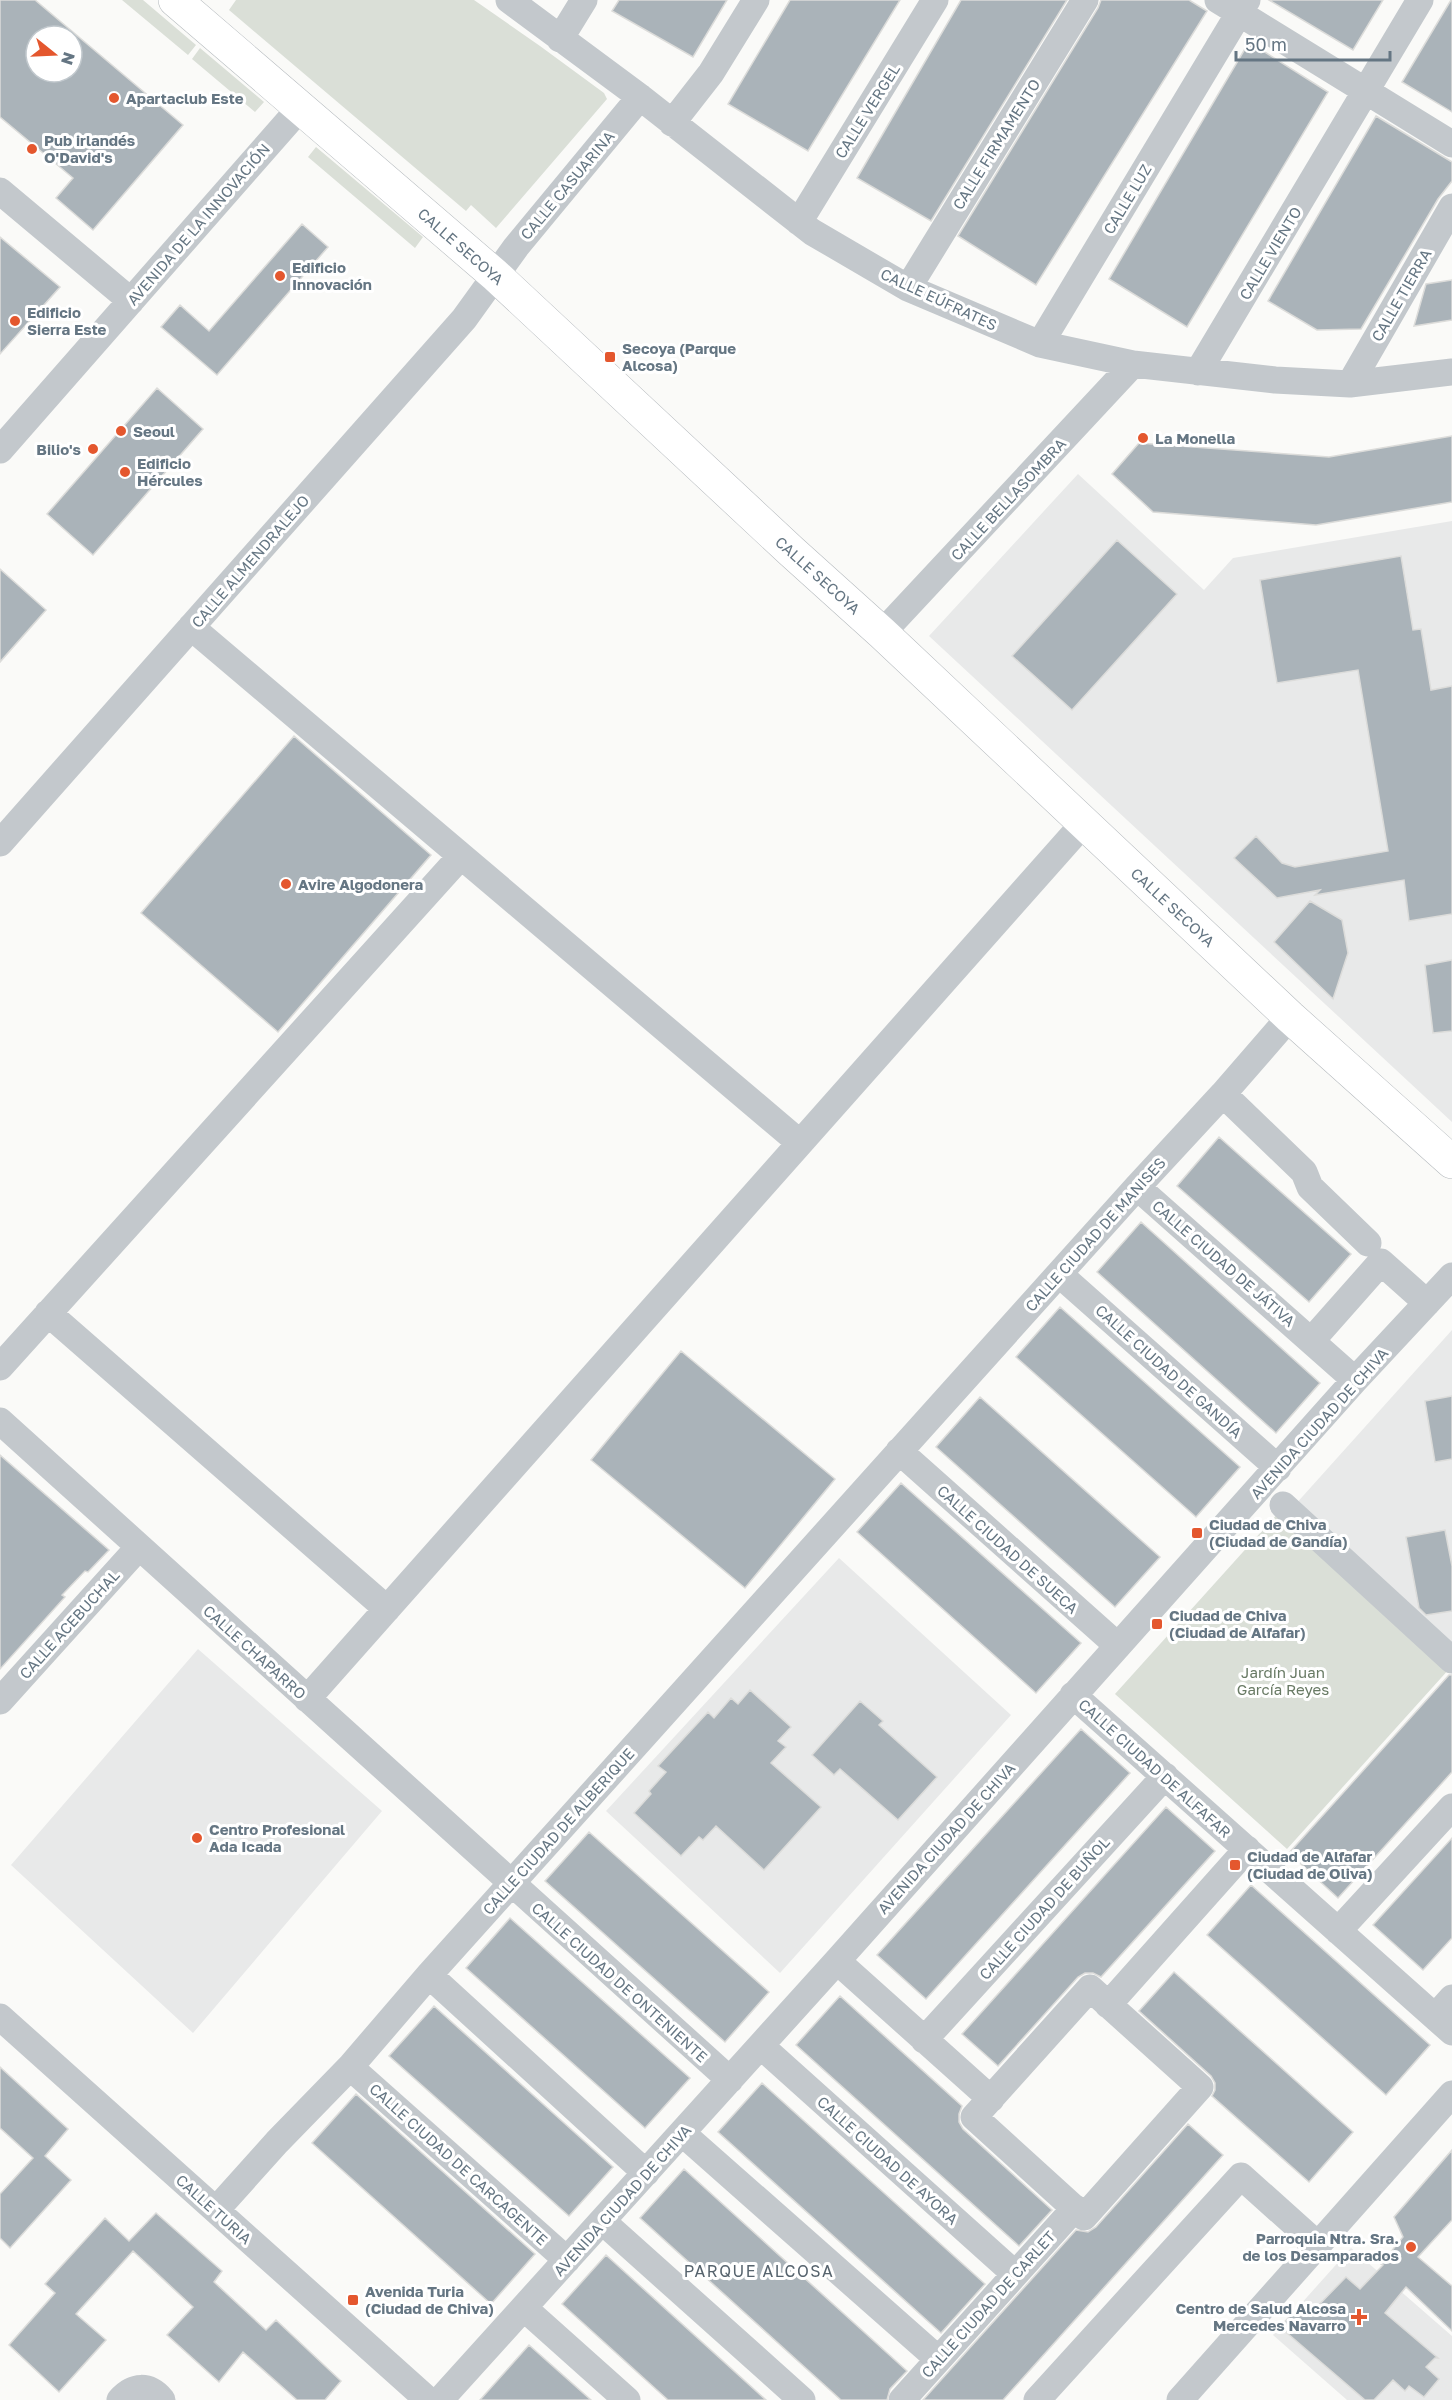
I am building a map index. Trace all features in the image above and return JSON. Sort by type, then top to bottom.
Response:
[{"type":"main road","name":"CALLE SECOYA","points":[[175,0],[495,275],[790,551],[882,633],[1290,1017],[1452,1162]]},
{"type":"street","name":"CALLE EÚFRATES","points":[[509,0],[640,98],[812,232],[908,288],[1040,344],[1133,364],[1275,380],[1350,384],[1452,372]]},
{"type":"street","points":[[560,39],[584,0]]},
{"type":"street","points":[[672,123],[711,73],[756,0]]},
{"type":"street","name":"CALLE VERGEL","points":[[799,222],[935,0]]},
{"type":"street","name":"CALLE FIRMAMENTO","points":[[908,288],[1085,0]]},
{"type":"street","name":"CALLE VIENTO","points":[[1198,372],[1420,0]]},
{"type":"street","points":[[1235,4],[1366,91],[1452,144]]},
{"type":"street","name":"CALLE LUZ","points":[[1040,344],[1215,54],[1235,4]]},
{"type":"street","name":"CALLE CASUARINA","points":[[495,275],[640,98]]},
{"type":"street","name":"AVENIDA DE LA INNOVACIÓN","points":[[0,450],[301,107]]},
{"type":"street","points":[[0,191],[130,301]]},
{"type":"street","name":"CALLE TIERRA","points":[[1350,384],[1452,207]]},
{"type":"street","name":"CALLE ALMENDRALEJO","points":[[0,843],[464,319],[495,275]]},
{"type":"street","name":"CALLE BELLASOMBRA","points":[[882,633],[1133,364]]},
{"type":"street","points":[[191,627],[800,1143]]},
{"type":"street","points":[[307,1699],[1084,823]]},
{"type":"street","points":[[0,1367],[461,856]]},
{"type":"street","name":"CALLE CIUDAD DE MANISES","points":[[908,1460],[1069,1283],[1137,1186],[1223,1094],[1290,1017]]},
{"type":"street","points":[[1223,1094],[1304,1172],[1310,1187],[1368,1243]]},
{"type":"street","name":"CALLE CIUDAD DE JÁTIVA","points":[[1137,1186],[1355,1380]]},
{"type":"street","points":[[1312,1340],[1381,1262],[1427,1303]]},
{"type":"street","name":"AVENIDA CIUDAD DE CHIVA","points":[[440,2400],[761,2046],[1355,1380],[1452,1276]]},
{"type":"street","name":"CALLE CIUDAD DE GANDÍA","points":[[1069,1283],[1278,1468]]},
{"type":"street","points":[[48,1313],[387,1609]]},
{"type":"street","name":"CALLE CHAPARRO","points":[[0,1421],[520,1892]]},
{"type":"street","name":"CALLE CIUDAD DE SUECA","points":[[908,1460],[1118,1646]]},
{"type":"street","name":"CALLE CIUDAD DE ALBERIQUE","points":[[216,2210],[277,2142],[360,2076],[429,1975],[520,1892],[908,1460]]},
{"type":"street","points":[[1283,1505],[1452,1660]]},
{"type":"street","name":"CALLE ACEBUCHAL","points":[[0,1701],[139,1547]]},
{"type":"street","name":"CALLE CIUDAD DE ALFAFAR","points":[[1073,1695],[1338,1931],[1446,2016]]},
{"type":"street","name":"CALLE CIUDAD DE BUÑOL","points":[[924,2040],[1165,1776]]},
{"type":"street","points":[[1338,1931],[1452,1807]]},
{"type":"street","points":[[1108,2005],[1247,1849]]},
{"type":"street","name":"CALLE CIUDAD DE ONTENIENTE","points":[[520,1892],[730,2080]]},
{"type":"street","points":[[837,1961],[991,2099]]},
{"type":"street","points":[[429,1975],[646,2173]]},
{"type":"street","points":[[1090,1988],[1108,2005],[1200,2088],[1084,2217],[974,2118],[1090,1988]]},
{"type":"street","name":"CALLE TURIA","points":[[0,2017],[428,2400]]},
{"type":"street","name":"CALLE CIUDAD DE AYORA","points":[[761,2046],[1015,2274]]},
{"type":"street","name":"CALLE CIUDAD DE CARCAGENTE","points":[[360,2076],[567,2260]]},
{"type":"street","points":[[1180,2400],[1452,2094]]},
{"type":"street","points":[[682,2133],[938,2359]]},
{"type":"street","points":[[1037,2400],[1241,2176],[1318,2246]]},
{"type":"street","name":"CALLE CIUDAD DE CARLET","points":[[902,2400],[1075,2208]]},
{"type":"street","points":[[602,2222],[802,2400]]},
{"type":"street","points":[[524,2308],[627,2400]]},
{"type":"street","points":[[120,2400],[128,2391],[134,2389],[153,2392],[162,2400]]},
{"type":"shaded area","points":[[1078,474],[1204,590],[1233,558],[1452,521],[1452,1122],[929,636]]},
{"type":"shaded area","points":[[1452,1330],[1452,1651],[1294,1506]]},
{"type":"shaded area","points":[[839,1558],[1011,1715],[780,1973],[606,1811]]},
{"type":"shaded area","name":"Centro Profesional Ada Icada","points":[[198,1649],[382,1811],[193,2033],[11,1865]]},
{"type":"shaded area","name":"Centro de Salud Alcosa Mercedes Navarro","points":[[1351,2248],[1452,2336],[1452,2400],[1347,2400],[1273,2335]]},
{"type":"green space","points":[[122,0],[143,0],[196,45],[188,55]]},
{"type":"green space","points":[[236,0],[474,0],[604,93],[607,99],[496,228],[471,205],[466,211],[229,10]]},
{"type":"green space","points":[[200,48],[264,102],[255,112],[192,59]]},
{"type":"green space","points":[[316,147],[423,237],[415,248],[308,157]]},
{"type":"green space","name":"Jardín Juan García Reyes","points":[[1279,1512],[1450,1668],[1287,1849],[1115,1694]]},
{"type":"building","name":"Apartaclub Este","points":[[0,0],[35,0],[63,24],[24,24],[24,84],[84,84],[84,41],[183,125],[93,230],[56,198],[73,178],[0,117]]},
{"type":"building","points":[[619,0],[727,0],[693,57],[612,11]]},
{"type":"building","points":[[790,0],[900,0],[808,151],[728,104]]},
{"type":"building","points":[[961,0],[1067,0],[931,221],[857,178]]},
{"type":"building","points":[[1101,0],[1189,0],[1207,11],[1036,285],[958,236]]},
{"type":"building","points":[[1269,0],[1383,0],[1353,50]]},
{"type":"building","points":[[1452,0],[1452,112],[1402,82]]},
{"type":"building","points":[[1249,42],[1328,92],[1187,327],[1109,279]]},
{"type":"building","points":[[1376,116],[1452,162],[1452,181],[1438,199],[1361,329],[1317,330],[1268,301]]},
{"type":"building","name":"Edificio Innovación","points":[[302,224],[328,247],[217,375],[161,327],[180,305],[209,331]]},
{"type":"building","name":"Edificio Sierra Este","points":[[0,237],[60,287],[0,354]]},
{"type":"building","points":[[1452,280],[1452,320],[1414,326],[1426,284]]},
{"type":"building","name":"Edificio Hércules","points":[[157,388],[203,429],[93,555],[47,514]]},
{"type":"building","points":[[1452,436],[1452,502],[1316,525],[1153,512],[1112,474],[1139,443],[1329,457]]},
{"type":"building","points":[[1117,540],[1177,594],[1072,710],[1012,656]]},
{"type":"building","points":[[1401,556],[1413,630],[1421,629],[1431,690],[1452,686],[1452,914],[1409,921],[1404,880],[1315,895],[1320,890],[1277,898],[1234,858],[1256,836],[1282,863],[1295,867],[1388,851],[1358,670],[1277,683],[1260,580]]},
{"type":"building","points":[[0,569],[46,610],[0,662]]},
{"type":"building","name":"Avire Algodonera","points":[[294,736],[431,855],[278,1032],[141,913]]},
{"type":"building","points":[[1310,901],[1342,920],[1348,953],[1333,999],[1274,942]]},
{"type":"building","points":[[1452,960],[1452,1031],[1433,1033],[1425,965]]},
{"type":"building","points":[[1219,1137],[1351,1254],[1309,1302],[1177,1186]]},
{"type":"building","points":[[1141,1222],[1320,1383],[1276,1433],[1097,1272]]},
{"type":"building","points":[[1060,1307],[1240,1467],[1196,1517],[1016,1357]]},
{"type":"building","points":[[681,1351],[835,1479],[745,1588],[591,1460]]},
{"type":"building","points":[[1452,1396],[1452,1459],[1435,1462],[1425,1401]]},
{"type":"building","points":[[980,1397],[1160,1557],[1115,1607],[936,1447]]},
{"type":"building","points":[[0,1455],[109,1550],[62,1595],[65,1597],[0,1669]]},
{"type":"building","points":[[901,1483],[1081,1643],[1036,1693],[857,1532]]},
{"type":"building","points":[[1445,1530],[1452,1566],[1452,1611],[1426,1615],[1419,1608],[1406,1537]]},
{"type":"building","points":[[1449,1675],[1452,1675],[1452,1772],[1338,1898],[1289,1853]]},
{"type":"building","points":[[750,1690],[791,1727],[778,1741],[786,1747],[771,1763],[821,1807],[764,1870],[716,1826],[703,1840],[699,1837],[681,1856],[634,1813],[666,1772],[658,1766],[708,1712],[714,1718],[731,1698],[738,1704]]},
{"type":"building","points":[[860,1701],[883,1721],[879,1725],[937,1777],[898,1820],[840,1769],[834,1775],[812,1755]]},
{"type":"building","points":[[1081,1729],[1130,1773],[926,1999],[877,1955]]},
{"type":"building","points":[[1166,1807],[1215,1851],[1101,1977],[1093,1973],[1085,1973],[1078,1977],[998,2066],[962,2034]]},
{"type":"building","points":[[589,1832],[769,1992],[725,2042],[545,1881]]},
{"type":"building","points":[[1452,1838],[1452,1938],[1423,1970],[1373,1925]]},
{"type":"building","points":[[1251,1885],[1430,2045],[1386,2095],[1207,1935]]},
{"type":"building","points":[[510,1918],[690,2078],[645,2128],[466,1968]]},
{"type":"building","points":[[1174,1972],[1353,2132],[1309,2182],[1212,2096],[1215,2083],[1211,2076],[1139,2011]]},
{"type":"building","points":[[840,1996],[962,2106],[959,2122],[963,2129],[1052,2210],[1019,2246],[796,2045]]},
{"type":"building","points":[[434,2006],[613,2167],[569,2216],[389,2056]]},
{"type":"building","points":[[0,2067],[68,2129],[45,2156],[71,2180],[10,2248],[0,2238],[0,2194],[33,2158],[0,2128]]},
{"type":"building","points":[[762,2083],[985,2284],[941,2333],[718,2132]]},
{"type":"building","points":[[356,2094],[535,2254],[491,2304],[312,2143]]},
{"type":"building","points":[[1188,2124],[1223,2155],[1003,2400],[923,2400],[1076,2230],[1088,2232],[1096,2227]]},
{"type":"building","name":"Centro de Salud Alcosa Mercedes Navarro","points":[[1452,2150],[1452,2220],[1418,2257],[1452,2286],[1452,2331],[1406,2287],[1385,2313],[1438,2358],[1426,2367],[1439,2379],[1424,2397],[1409,2386],[1405,2391],[1393,2380],[1374,2400],[1365,2400],[1280,2327],[1299,2306],[1308,2316],[1346,2277],[1360,2289],[1383,2265],[1381,2264],[1403,2237],[1394,2217]]},
{"type":"building","points":[[684,2169],[907,2371],[890,2389],[887,2400],[841,2400],[640,2218]]},
{"type":"building","points":[[156,2213],[222,2271],[214,2282],[266,2330],[276,2320],[341,2381],[325,2400],[297,2400],[243,2352],[219,2382],[167,2335],[193,2307],[133,2251],[76,2314],[106,2340],[59,2392],[9,2345],[55,2293],[45,2284],[105,2218],[129,2241]]},
{"type":"building","points":[[606,2255],[766,2400],[668,2400],[562,2304]]},
{"type":"building","points":[[529,2345],[591,2400],[480,2400]]},
{"type":"place","name":"Apartaclub Este","points":[[114,98]]},
{"type":"place","name":"Pub irlandés O'David's","points":[[32,149]]},
{"type":"place","name":"Edificio Innovación","points":[[280,276]]},
{"type":"place","name":"Edificio Sierra Este","points":[[15,321]]},
{"type":"place","name":"Secoya (Parque Alcosa)","points":[[610,357]]},
{"type":"place","name":"Seoul","points":[[121,431]]},
{"type":"place","name":"La Monella","points":[[1143,438]]},
{"type":"place","name":"Bilio's","points":[[93,449]]},
{"type":"place","name":"Edificio Hércules","points":[[125,472]]},
{"type":"place","name":"Avire Algodonera","points":[[286,884]]},
{"type":"place","name":"Ciudad de Chiva (Ciudad de Gandía)","points":[[1197,1533]]},
{"type":"place","name":"Ciudad de Chiva (Ciudad de Alfafar)","points":[[1157,1624]]},
{"type":"place","name":"Centro Profesional Ada Icada","points":[[197,1838]]},
{"type":"place","name":"Ciudad de Alfafar (Ciudad de Oliva)","points":[[1235,1865]]},
{"type":"place","name":"Parroquia Ntra. Sra. de los Desamparados","points":[[1411,2247]]},
{"type":"place","name":"Avenida Turia (Ciudad de Chiva)","points":[[353,2300]]},
{"type":"place","name":"Centro de Salud Alcosa Mercedes Navarro","points":[[1359,2317]]},
{"type":"district","name":"PARQUE ALCOSA","points":[[759,2271]]}]
